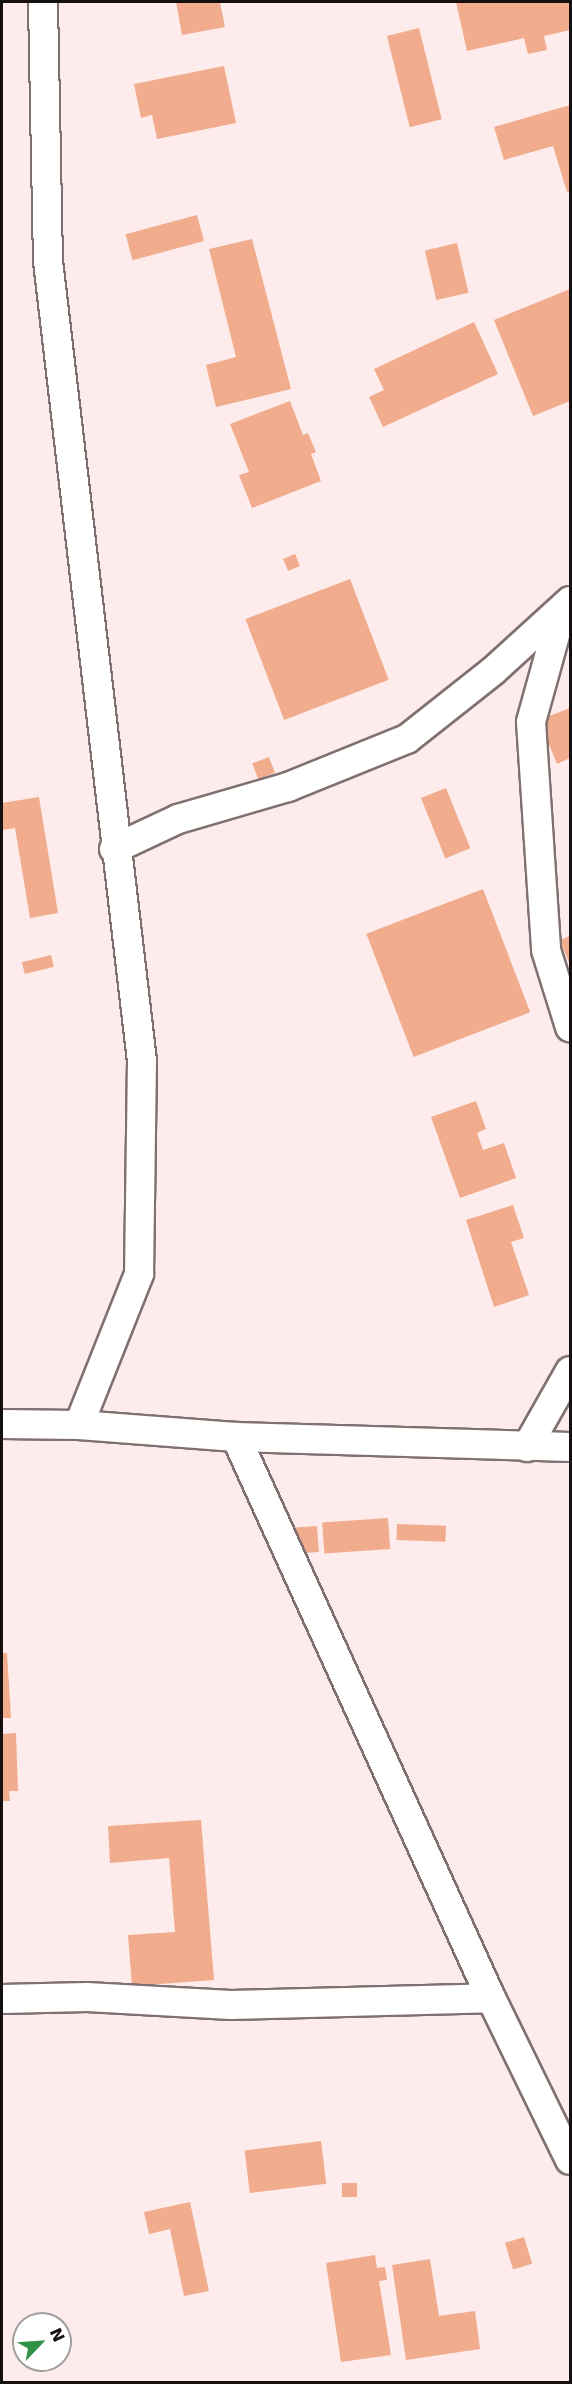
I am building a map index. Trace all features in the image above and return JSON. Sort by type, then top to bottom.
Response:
[{"type":"street","points":[[43,2],[48,261],[114,849],[142,1061],[140,1274],[79,1425]]},
{"type":"street","points":[[114,849],[178,819],[288,787],[407,739],[566,605]]},
{"type":"street","points":[[566,605],[531,722],[546,950],[570,1027]]},
{"type":"street","points":[[527,1447],[570,1371]]},
{"type":"street","points":[[2,1424],[79,1425],[236,1437],[570,1447]]},
{"type":"street","points":[[236,1437],[491,1998],[570,2160]]},
{"type":"street","points":[[2,1999],[87,1997],[231,2005],[491,1998]]},
{"type":"building","points":[[176,2],[220,2],[225,27],[182,35]]},
{"type":"building","points":[[456,2],[570,2],[570,30],[544,36],[547,50],[528,54],[524,38],[467,51]]},
{"type":"building","points":[[419,28],[442,119],[410,127],[387,36]]},
{"type":"building","points":[[224,66],[236,123],[157,139],[152,115],[141,118],[134,84]]},
{"type":"building","points":[[570,105],[570,191],[567,192],[553,146],[504,160],[494,127]]},
{"type":"building","points":[[197,215],[204,241],[133,260],[126,234]]},
{"type":"building","points":[[252,239],[291,389],[216,407],[206,365],[236,357],[209,249]]},
{"type":"building","points":[[457,243],[468,293],[436,300],[425,250]]},
{"type":"building","points":[[570,289],[570,401],[533,416],[494,320]]},
{"type":"building","points":[[474,322],[498,374],[383,427],[369,397],[384,390],[374,369]]},
{"type":"building","points":[[290,401],[303,435],[308,433],[316,452],[311,454],[321,481],[252,508],[239,475],[249,472],[230,424]]},
{"type":"building","points":[[295,554],[300,566],[288,571],[283,559]]},
{"type":"building","points":[[350,579],[389,680],[284,720],[245,619]]},
{"type":"building","points":[[570,708],[570,758],[557,764],[539,720]]},
{"type":"building","points":[[269,757],[275,773],[258,779],[252,763]]},
{"type":"building","points":[[446,788],[470,848],[445,858],[421,798]]},
{"type":"building","points":[[39,797],[58,913],[30,918],[15,828],[2,830],[2,803]]},
{"type":"building","points":[[483,889],[530,1012],[414,1057],[366,934]]},
{"type":"building","points":[[570,936],[570,965],[560,940]]},
{"type":"building","points":[[51,955],[54,967],[25,974],[22,962]]},
{"type":"building","points":[[476,1101],[486,1129],[477,1133],[483,1150],[504,1143],[516,1178],[460,1198],[431,1117]]},
{"type":"building","points":[[513,1205],[524,1238],[511,1242],[529,1295],[494,1307],[466,1220]]},
{"type":"building","points":[[388,1518],[390,1549],[324,1554],[322,1523]]},
{"type":"building","points":[[397,1524],[446,1526],[445,1542],[396,1540]]},
{"type":"building","points":[[317,1526],[319,1552],[297,1553],[295,1528]]},
{"type":"building","points":[[2,1653],[7,1653],[11,1718],[2,1718]]},
{"type":"building","points":[[16,1733],[18,1791],[9,1791],[10,1801],[2,1801],[2,1734]]},
{"type":"building","points":[[201,1820],[214,1980],[132,1986],[128,1935],[175,1932],[169,1858],[110,1863],[108,1826]]},
{"type":"building","points":[[321,2141],[326,2184],[250,2193],[245,2150]]},
{"type":"building","points":[[342,2183],[357,2183],[357,2197],[342,2197]]},
{"type":"building","points":[[190,2202],[209,2291],[184,2296],[170,2229],[149,2234],[144,2212]]},
{"type":"building","points":[[524,2237],[532,2264],[513,2270],[505,2243]]},
{"type":"building","points":[[375,2255],[377,2268],[385,2267],[387,2280],[379,2281],[391,2355],[341,2362],[326,2263]]},
{"type":"building","points":[[430,2259],[439,2316],[475,2311],[480,2349],[406,2360],[392,2265]]}]
